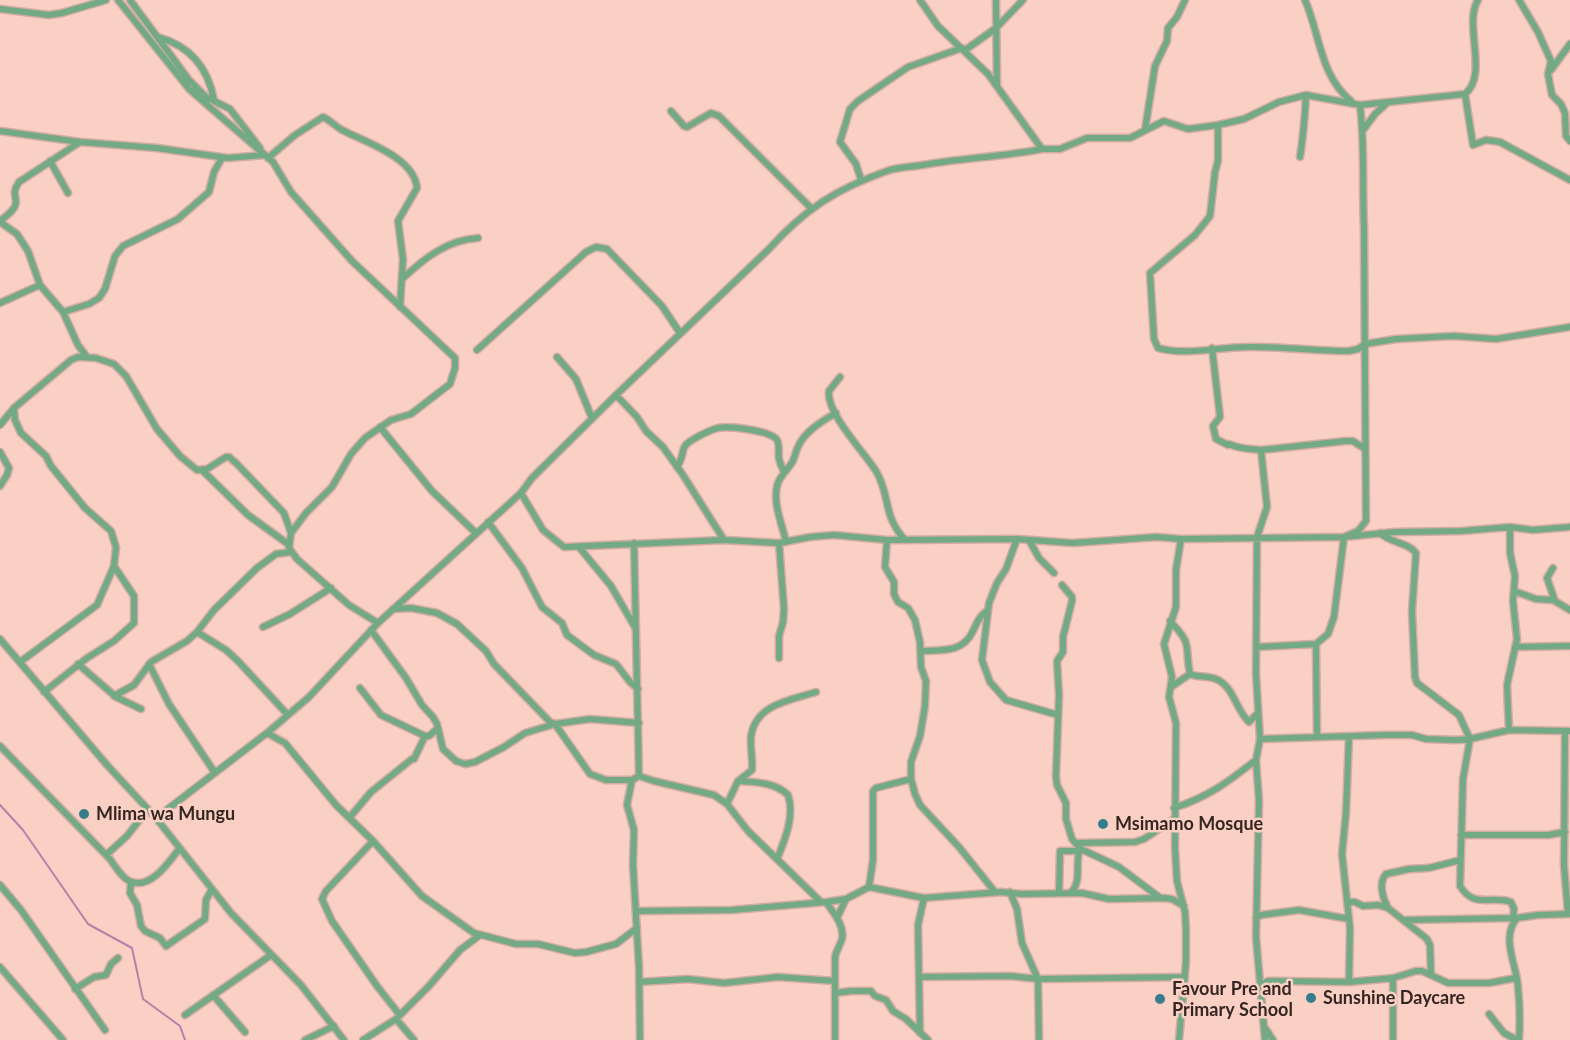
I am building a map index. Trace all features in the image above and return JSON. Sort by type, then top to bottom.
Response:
[{"type":"street","points":[[0,9],[49,15],[106,0]]},
{"type":"street","points":[[118,0],[189,89],[265,154]]},
{"type":"street","points":[[130,0],[189,80],[204,95],[234,112],[291,192],[326,233],[352,261],[455,358],[455,368],[450,384],[411,414],[397,417],[365,438],[351,454],[338,479],[306,513],[291,533],[288,544]]},
{"type":"street","points":[[920,0],[938,26],[988,74],[1041,149]]},
{"type":"street","points":[[996,0],[997,86]]},
{"type":"street","points":[[861,180],[856,164],[840,142],[850,109],[908,67],[963,50],[996,28],[1023,0]]},
{"type":"street","points":[[1145,130],[1155,66],[1167,41],[1168,28],[1177,17],[1185,0]]},
{"type":"street","points":[[1305,0],[1324,60],[1340,90],[1357,104],[1362,133],[1366,521],[1358,531],[1344,537]]},
{"type":"street","points":[[1478,0],[1473,11],[1474,82],[1465,94],[1473,145],[1486,140],[1500,142],[1570,180]]},
{"type":"street","points":[[1520,0],[1551,61],[1548,74],[1552,95],[1566,113],[1566,136],[1570,141]]},
{"type":"street","points":[[157,37],[175,42],[190,53],[200,66],[212,92],[213,100]]},
{"type":"street","points":[[1548,74],[1570,44]]},
{"type":"street","points":[[156,818],[267,734],[315,690],[378,622],[521,492],[532,478],[616,394],[770,249],[789,227],[812,208],[861,180],[887,171],[1041,149],[1060,149],[1087,138],[1130,138],[1164,121],[1188,129],[1218,125],[1245,119],[1279,102],[1306,95],[1357,104],[1465,94]]},
{"type":"street","points":[[1300,157],[1306,95]]},
{"type":"street","points":[[1362,133],[1370,119],[1387,103]]},
{"type":"street","points":[[671,111],[687,127],[711,113],[719,116],[812,208]]},
{"type":"street","points":[[0,132],[157,148],[222,158],[265,154],[323,117],[396,158],[408,170],[417,185],[417,190],[398,221],[403,259],[400,307]]},
{"type":"street","points":[[1218,125],[1218,161],[1210,216],[1195,235],[1156,267],[1150,276],[1154,339],[1160,349],[1267,347],[1349,351],[1365,344],[1423,336],[1470,336],[1497,339],[1570,327]]},
{"type":"street","points":[[80,141],[19,182],[15,190],[16,206],[13,212],[0,221],[17,234],[28,251],[40,285],[63,312],[78,345],[87,357]]},
{"type":"street","points":[[63,312],[89,304],[99,298],[105,289],[111,263],[123,246],[178,219],[209,192],[214,172],[222,158]]},
{"type":"street","points":[[50,161],[68,193]]},
{"type":"street","points":[[403,278],[424,258],[447,246],[478,238]]},
{"type":"street","points":[[477,350],[586,252],[596,247],[607,249],[643,285],[662,306],[680,333]]},
{"type":"street","points":[[0,303],[40,285]]},
{"type":"street","points":[[0,425],[14,408],[71,360],[78,345]]},
{"type":"street","points":[[1212,348],[1220,417],[1213,426],[1216,439],[1236,447],[1261,450],[1353,441],[1365,433]]},
{"type":"street","points":[[71,360],[87,357],[114,364],[126,376],[157,429],[193,469],[207,469],[222,458],[229,457],[284,513],[291,533]]},
{"type":"street","points":[[557,357],[576,379],[592,418]]},
{"type":"street","points":[[840,377],[831,387],[828,395],[836,413],[876,472],[883,486],[892,523],[905,540]]},
{"type":"street","points":[[616,394],[637,417],[646,432],[663,447],[724,540]]},
{"type":"street","points":[[14,408],[15,420],[21,433],[46,456],[85,507],[111,531],[116,547],[114,566],[101,600],[94,609],[20,662]]},
{"type":"street","points":[[779,658],[779,636],[784,609],[782,520],[777,508],[776,497],[779,479],[791,464],[802,440],[822,421],[836,413]]},
{"type":"street","points":[[380,427],[432,491],[476,533]]},
{"type":"street","points":[[677,467],[687,444],[706,432],[724,427],[761,432],[773,437],[777,441],[784,472]]},
{"type":"street","points":[[1353,441],[1365,449]]},
{"type":"street","points":[[1261,450],[1267,507],[1257,537],[1255,600],[1260,739],[1256,760],[1259,800],[1256,937],[1265,1040]]},
{"type":"street","points":[[0,452],[9,468],[0,486]]},
{"type":"street","points":[[202,470],[248,515],[288,544],[291,552],[310,572],[349,605],[378,622]]},
{"type":"street","points":[[521,492],[537,522],[550,538],[564,546],[579,547],[724,540],[782,543],[834,535],[887,540],[1017,539],[1073,543],[1157,537],[1181,539],[1344,537],[1378,533],[1510,527],[1533,530],[1570,527]]},
{"type":"street","points":[[1366,521],[1390,541],[1412,549],[1416,553],[1412,611],[1415,677],[1417,683],[1459,715],[1470,739],[1463,779],[1458,878],[1460,886],[1468,898],[1511,902],[1514,909],[1515,918],[1510,939],[1518,985],[1518,1040],[1504,1034],[1489,1014]]},
{"type":"street","points":[[488,522],[522,568],[542,607],[562,623],[567,635],[594,655],[616,664],[638,689]]},
{"type":"street","points":[[1509,730],[1507,685],[1517,639],[1513,601],[1515,576],[1510,553],[1510,527]]},
{"type":"street","points":[[1257,647],[1316,644],[1328,634],[1334,617],[1344,537]]},
{"type":"street","points":[[1017,539],[1006,569],[991,597],[987,611],[982,660],[990,682],[1006,700],[1058,715]]},
{"type":"street","points":[[1179,1040],[1185,977],[1186,930],[1184,906],[1177,881],[1174,819],[1177,729],[1169,698],[1172,676],[1164,644],[1176,607],[1176,570],[1181,539]]},
{"type":"street","points":[[887,540],[885,567],[894,582],[894,594],[898,602],[908,608],[915,620],[921,651],[921,667],[927,692],[920,736],[911,762],[911,779],[920,805],[959,847],[995,892]]},
{"type":"street","points":[[1029,540],[1039,558],[1054,573]]},
{"type":"street","points":[[634,543],[639,776]]},
{"type":"street","points":[[579,547],[611,586],[636,629]]},
{"type":"street","points":[[114,696],[134,685],[149,664],[184,644],[197,632],[214,610],[257,568],[276,555],[291,552]]},
{"type":"street","points":[[44,692],[78,664],[114,641],[134,622],[134,596],[114,566]]},
{"type":"street","points":[[1553,568],[1547,578],[1555,601]]},
{"type":"street","points":[[1062,585],[1072,597],[1072,601],[1063,637],[1063,652],[1057,661],[1059,680],[1056,776],[1066,803],[1069,832],[1079,848],[1119,867],[1159,898]]},
{"type":"street","points":[[263,627],[290,614],[331,588]]},
{"type":"street","points":[[1514,591],[1536,599],[1555,601],[1570,610]]},
{"type":"street","points":[[393,609],[437,613],[457,624],[486,651],[494,664],[540,712],[555,724],[590,774],[606,780],[632,780],[639,776],[704,791],[727,804],[748,831],[824,902],[837,918],[842,939],[836,950],[835,1040]]},
{"type":"street","points":[[921,651],[960,647],[969,639],[980,617],[987,611]]},
{"type":"street","points":[[1170,621],[1184,635],[1188,645],[1190,674]]},
{"type":"street","points":[[371,630],[437,723],[440,741],[448,755],[462,764],[483,759],[525,733],[555,724],[590,719],[639,723]]},
{"type":"street","points":[[197,632],[226,650],[288,715]]},
{"type":"street","points":[[0,639],[156,818],[212,889],[301,985],[344,1040]]},
{"type":"street","points":[[1316,644],[1317,736]]},
{"type":"street","points":[[1515,647],[1570,646]]},
{"type":"street","points":[[78,664],[114,696],[141,710]]},
{"type":"street","points":[[149,664],[169,704],[215,772]]},
{"type":"street","points":[[1170,687],[1190,674],[1220,681],[1230,692],[1242,716],[1249,722],[1258,712]]},
{"type":"street","points":[[360,688],[381,715],[425,736],[429,736],[438,728]]},
{"type":"street","points":[[727,804],[738,781],[752,770],[751,738],[762,713],[774,705],[816,692]]},
{"type":"street","points":[[278,724],[282,740],[322,789],[422,896],[467,929],[480,935],[516,944],[538,944],[575,953],[616,944],[637,928]]},
{"type":"street","points":[[1260,739],[1403,735],[1436,740],[1470,739],[1509,730],[1568,731],[1564,865],[1569,914],[1515,918],[1403,920]]},
{"type":"street","points":[[267,734],[282,740]]},
{"type":"street","points":[[350,817],[371,792],[414,759],[425,736]]},
{"type":"street","points":[[1349,737],[1342,854],[1349,919],[1349,982]]},
{"type":"street","points":[[0,746],[106,855],[123,877],[131,882],[146,880],[160,873],[179,849]]},
{"type":"street","points":[[1174,808],[1214,792],[1256,760]]},
{"type":"street","points":[[868,887],[873,860],[873,791],[876,788],[911,779]]},
{"type":"street","points":[[632,780],[627,806],[633,830],[640,1040]]},
{"type":"street","points":[[738,781],[780,788],[788,795],[790,813],[788,829],[777,859]]},
{"type":"street","points":[[106,855],[127,837],[148,809]]},
{"type":"street","points":[[1059,893],[1060,850],[1135,842],[1144,839],[1174,819]]},
{"type":"street","points":[[1461,835],[1548,835],[1566,832]]},
{"type":"street","points":[[373,841],[326,891],[322,899],[332,921],[414,1040]]},
{"type":"street","points":[[1071,893],[1079,881],[1079,848]]},
{"type":"street","points":[[1431,975],[1430,945],[1427,939],[1388,908],[1382,898],[1382,880],[1386,874],[1429,868],[1460,860]]},
{"type":"street","points":[[131,882],[130,893],[137,904],[141,926],[145,931],[160,938],[166,946],[205,919],[206,900],[212,889]]},
{"type":"street","points":[[0,885],[21,910],[105,1030]]},
{"type":"street","points":[[637,911],[753,909],[824,902],[846,899],[868,887],[924,898],[995,892],[1082,893],[1109,899],[1172,899],[1184,906]]},
{"type":"street","points":[[1010,892],[1017,909],[1022,943],[1038,979],[1039,1040]]},
{"type":"street","points":[[920,1033],[918,925],[924,898]]},
{"type":"street","points":[[837,918],[846,899]]},
{"type":"street","points":[[1348,902],[1388,908]]},
{"type":"street","points":[[1256,918],[1270,913],[1299,910],[1349,919]]},
{"type":"street","points":[[363,1040],[398,1016],[429,986],[460,950],[480,935]]},
{"type":"street","points":[[185,1015],[271,955]]},
{"type":"street","points":[[75,988],[94,976],[106,975],[111,964],[118,958]]},
{"type":"street","points":[[0,967],[63,1040]]},
{"type":"street","points":[[1260,987],[1268,981],[1349,982],[1372,978],[1393,978],[1416,971],[1422,971],[1448,983],[1489,983],[1516,978]]},
{"type":"street","points":[[919,977],[1010,976],[1038,979],[1185,977]]},
{"type":"street","points":[[639,982],[688,979],[724,983],[778,977],[835,981]]},
{"type":"street","points":[[1393,978],[1393,1040]]},
{"type":"street","points":[[835,993],[871,991],[875,996],[886,1000],[892,1011],[906,1019],[927,1040]]},
{"type":"street","points":[[213,995],[245,1032]]},
{"type":"street","points":[[305,1040],[334,1026]]},
{"type":"street","points":[[1265,1028],[1274,1040]]},
{"type":"waterway","points":[[0,805],[23,830],[88,924],[132,948],[143,999],[180,1026],[185,1040]]},
{"type":"place","name":"Mlima wa Mungu","points":[[84,814]]},
{"type":"place","name":"Msimamo Mosque","points":[[1103,824]]},
{"type":"place","name":"Sunshine Daycare","points":[[1311,998]]},
{"type":"place","name":"Favour Pre and Primary School","points":[[1160,999]]}]
